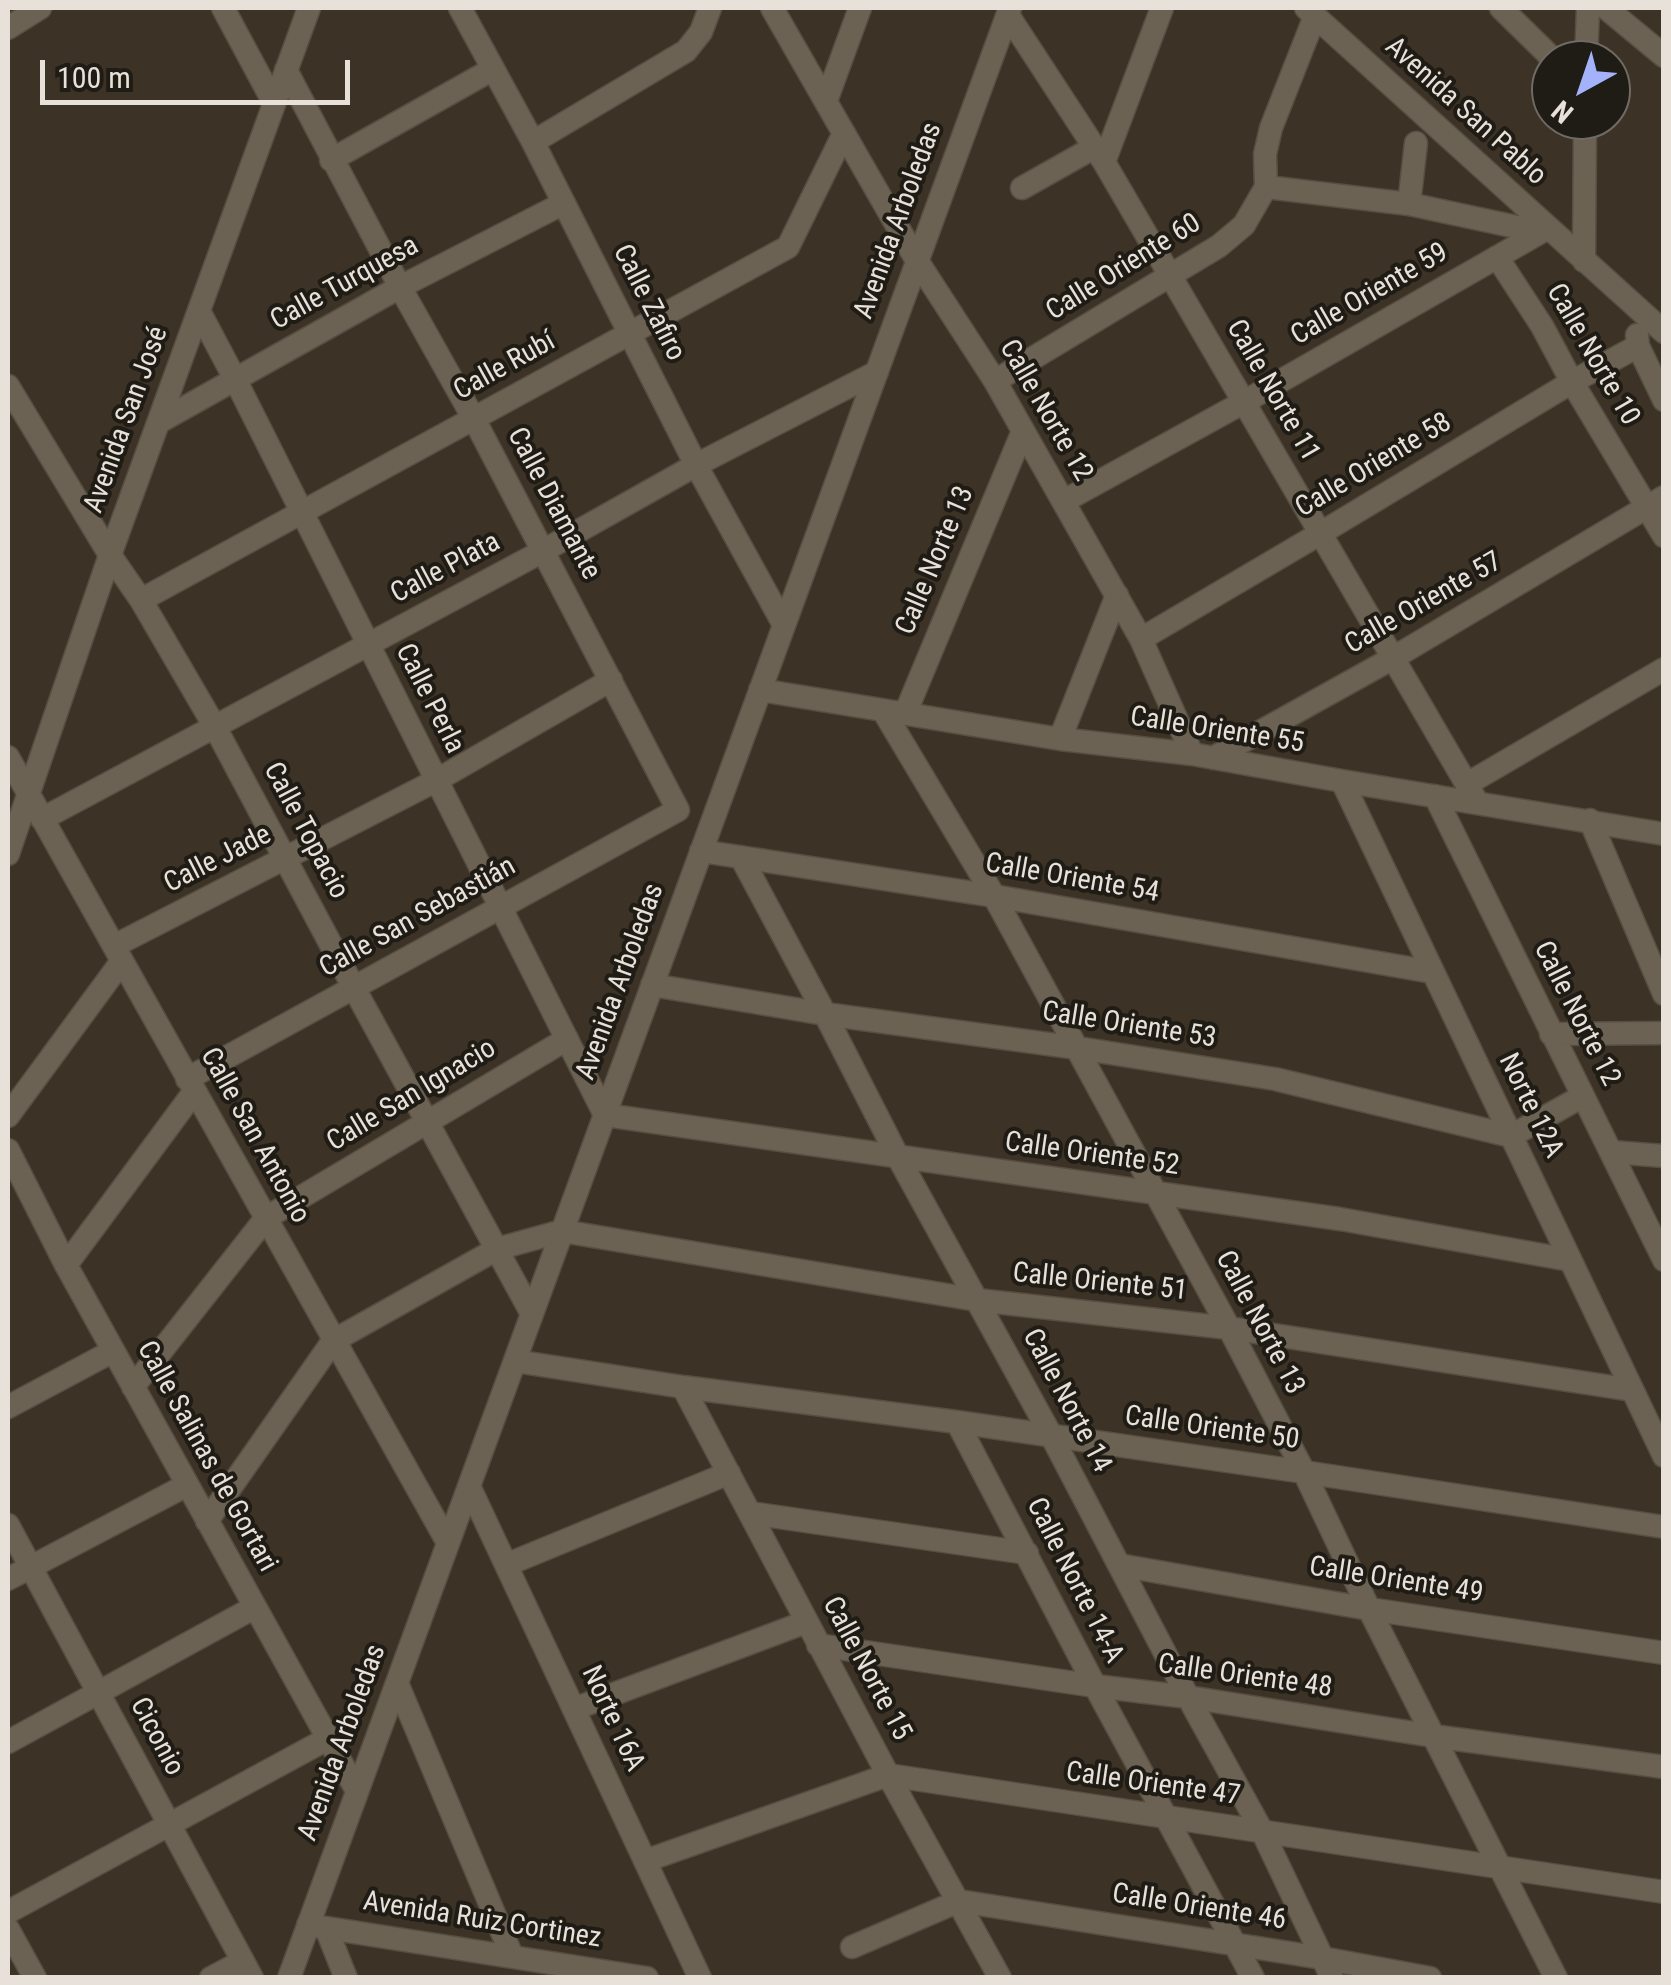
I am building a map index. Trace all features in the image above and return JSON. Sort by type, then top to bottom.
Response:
[{"type":"street","points":[[8,28],[40,8]]},
{"type":"street","points":[[224,8],[274,102]]},
{"type":"street","name":"Avenida San José","points":[[8,854],[110,555],[309,8]]},
{"type":"street","name":"Calle Zafiro","points":[[460,8],[533,142],[696,465],[784,625]]},
{"type":"street","points":[[533,142],[686,51],[710,8]]},
{"type":"street","name":"Calle Norte 12","points":[[772,8],[916,259],[1024,431],[1202,756]]},
{"type":"street","points":[[826,102],[860,8]]},
{"type":"street","points":[[1022,188],[1099,155],[1162,8]]},
{"type":"street","points":[[1501,8],[1534,40]]},
{"type":"street","points":[[1587,40],[1588,8]]},
{"type":"street","points":[[1606,8],[1664,56]]},
{"type":"street","name":"Calle Norte 11","points":[[1009,11],[1099,155],[1472,793]]},
{"type":"street","name":"Avenida Arboledas","points":[[289,1978],[317,1926],[357,1791],[396,1683],[1009,11]]},
{"type":"street","name":"Calle Oriente 60","points":[[995,382],[1219,246],[1244,226],[1266,187],[1265,154],[1271,128],[1310,12]]},
{"type":"street","name":"Avenida San Pablo","points":[[1310,12],[1544,230],[1664,332]]},
{"type":"street","points":[[332,160],[493,69]]},
{"type":"street","name":"Calle Diamante","points":[[286,70],[678,810]]},
{"type":"street","name":"Calle Rubí","points":[[141,600],[788,247],[844,133]]},
{"type":"street","points":[[1584,262],[1585,140]]},
{"type":"street","points":[[1409,204],[1416,143]]},
{"type":"street","points":[[1266,187],[1409,204],[1544,230]]},
{"type":"street","name":"Calle Turquesa","points":[[159,422],[400,287],[562,204]]},
{"type":"street","name":"Calle Oriente 59","points":[[1064,501],[1544,230]]},
{"type":"street","name":"Calle Norte 10","points":[[1497,257],[1542,326],[1572,382],[1655,502],[1664,536]]},
{"type":"street","name":"Calle Norte 10","points":[[1633,307],[1638,346],[1664,400]]},
{"type":"street","name":"Calle Perla","points":[[198,311],[605,1115]]},
{"type":"street","name":"Calle Oriente 58","points":[[1141,639],[1638,346]]},
{"type":"street","name":"Calle Plata","points":[[42,819],[696,465],[877,372]]},
{"type":"street","name":"Calle Topacio","points":[[8,386],[215,727],[532,1314]]},
{"type":"street","name":"Calle Norte 13","points":[[1024,431],[894,713],[1229,1328],[1556,1978]]},
{"type":"street","name":"Calle Oriente 57","points":[[1202,756],[1393,658],[1655,502]]},
{"type":"street","points":[[1060,739],[1117,596]]},
{"type":"street","points":[[1472,793],[1664,669]]},
{"type":"street","name":"Calle Jade","points":[[8,1116],[118,954],[611,680]]},
{"type":"street","name":"Calle Oriente 55","points":[[760,690],[1060,739],[1202,756],[1435,796],[1472,793],[1664,834]]},
{"type":"street","name":"Calle San Antonio","points":[[8,757],[448,1544]]},
{"type":"street","name":"Norte 12A","points":[[1342,781],[1664,1456]]},
{"type":"street","name":"Calle Norte 12","points":[[1435,796],[1664,1260]]},
{"type":"street","points":[[678,810],[712,821]]},
{"type":"street","name":"Calle San Sebastián","points":[[66,1265],[191,1086],[354,988],[678,810]]},
{"type":"street","points":[[1590,820],[1664,994]]},
{"type":"street","name":"Calle Oriente 54","points":[[701,852],[994,896],[1432,972]]},
{"type":"street","name":"Calle Norte 14","points":[[741,858],[898,1158],[1262,1831],[1327,1968]]},
{"type":"street","name":"Calle Oriente 53","points":[[652,985],[1275,1079],[1511,1136]]},
{"type":"street","points":[[1551,1034],[1664,1033]]},
{"type":"street","name":"Calle San Ignacio","points":[[133,1387],[266,1218],[567,1039]]},
{"type":"street","points":[[1511,1136],[1583,1096]]},
{"type":"street","name":"Calle Oriente 52","points":[[605,1115],[1340,1219],[1570,1260]]},
{"type":"street","name":"Calle Salinas de Gortari","points":[[8,1150],[113,1352],[357,1791]]},
{"type":"street","points":[[1612,1152],[1664,1156]]},
{"type":"street","points":[[207,1521],[333,1341],[498,1249],[562,1232]]},
{"type":"street","name":"Calle Oriente 51","points":[[562,1232],[978,1300],[1229,1328],[1632,1390]]},
{"type":"street","points":[[8,1407],[113,1352]]},
{"type":"street","name":"Calle Oriente 50","points":[[515,1361],[1304,1472],[1664,1528]]},
{"type":"street","name":"Calle Norte 15","points":[[682,1387],[1000,1978]]},
{"type":"street","name":"Calle Norte 14-A","points":[[957,1422],[1253,1978]]},
{"type":"street","points":[[506,1565],[728,1473]]},
{"type":"street","points":[[8,1579],[187,1485]]},
{"type":"street","name":"Norte 16A","points":[[469,1486],[700,1978]]},
{"type":"street","points":[[750,1513],[1027,1553]]},
{"type":"street","name":"Ciconio","points":[[8,1525],[248,1969]]},
{"type":"street","name":"Calle Oriente 49","points":[[1119,1565],[1369,1609],[1664,1652]]},
{"type":"street","points":[[8,1742],[254,1607]]},
{"type":"street","points":[[574,1709],[806,1622]]},
{"type":"street","name":"Calle Oriente 48","points":[[818,1645],[1664,1767]]},
{"type":"street","points":[[396,1683],[512,1956]]},
{"type":"street","points":[[8,1912],[328,1738]]},
{"type":"street","name":"Calle Oriente 47","points":[[646,1860],[888,1775],[1664,1892]]},
{"type":"street","points":[[852,1947],[958,1901]]},
{"type":"street","name":"Calle Oriente 46","points":[[958,1901],[1235,1944],[1327,1968],[1430,1978]]},
{"type":"street","points":[[317,1926],[346,1978]]},
{"type":"street","name":"Avenida Ruiz Cortinez","points":[[317,1926],[647,1978]]},
{"type":"street","points":[[8,1928],[35,1978]]},
{"type":"street","points":[[212,1978],[248,1969]]}]
